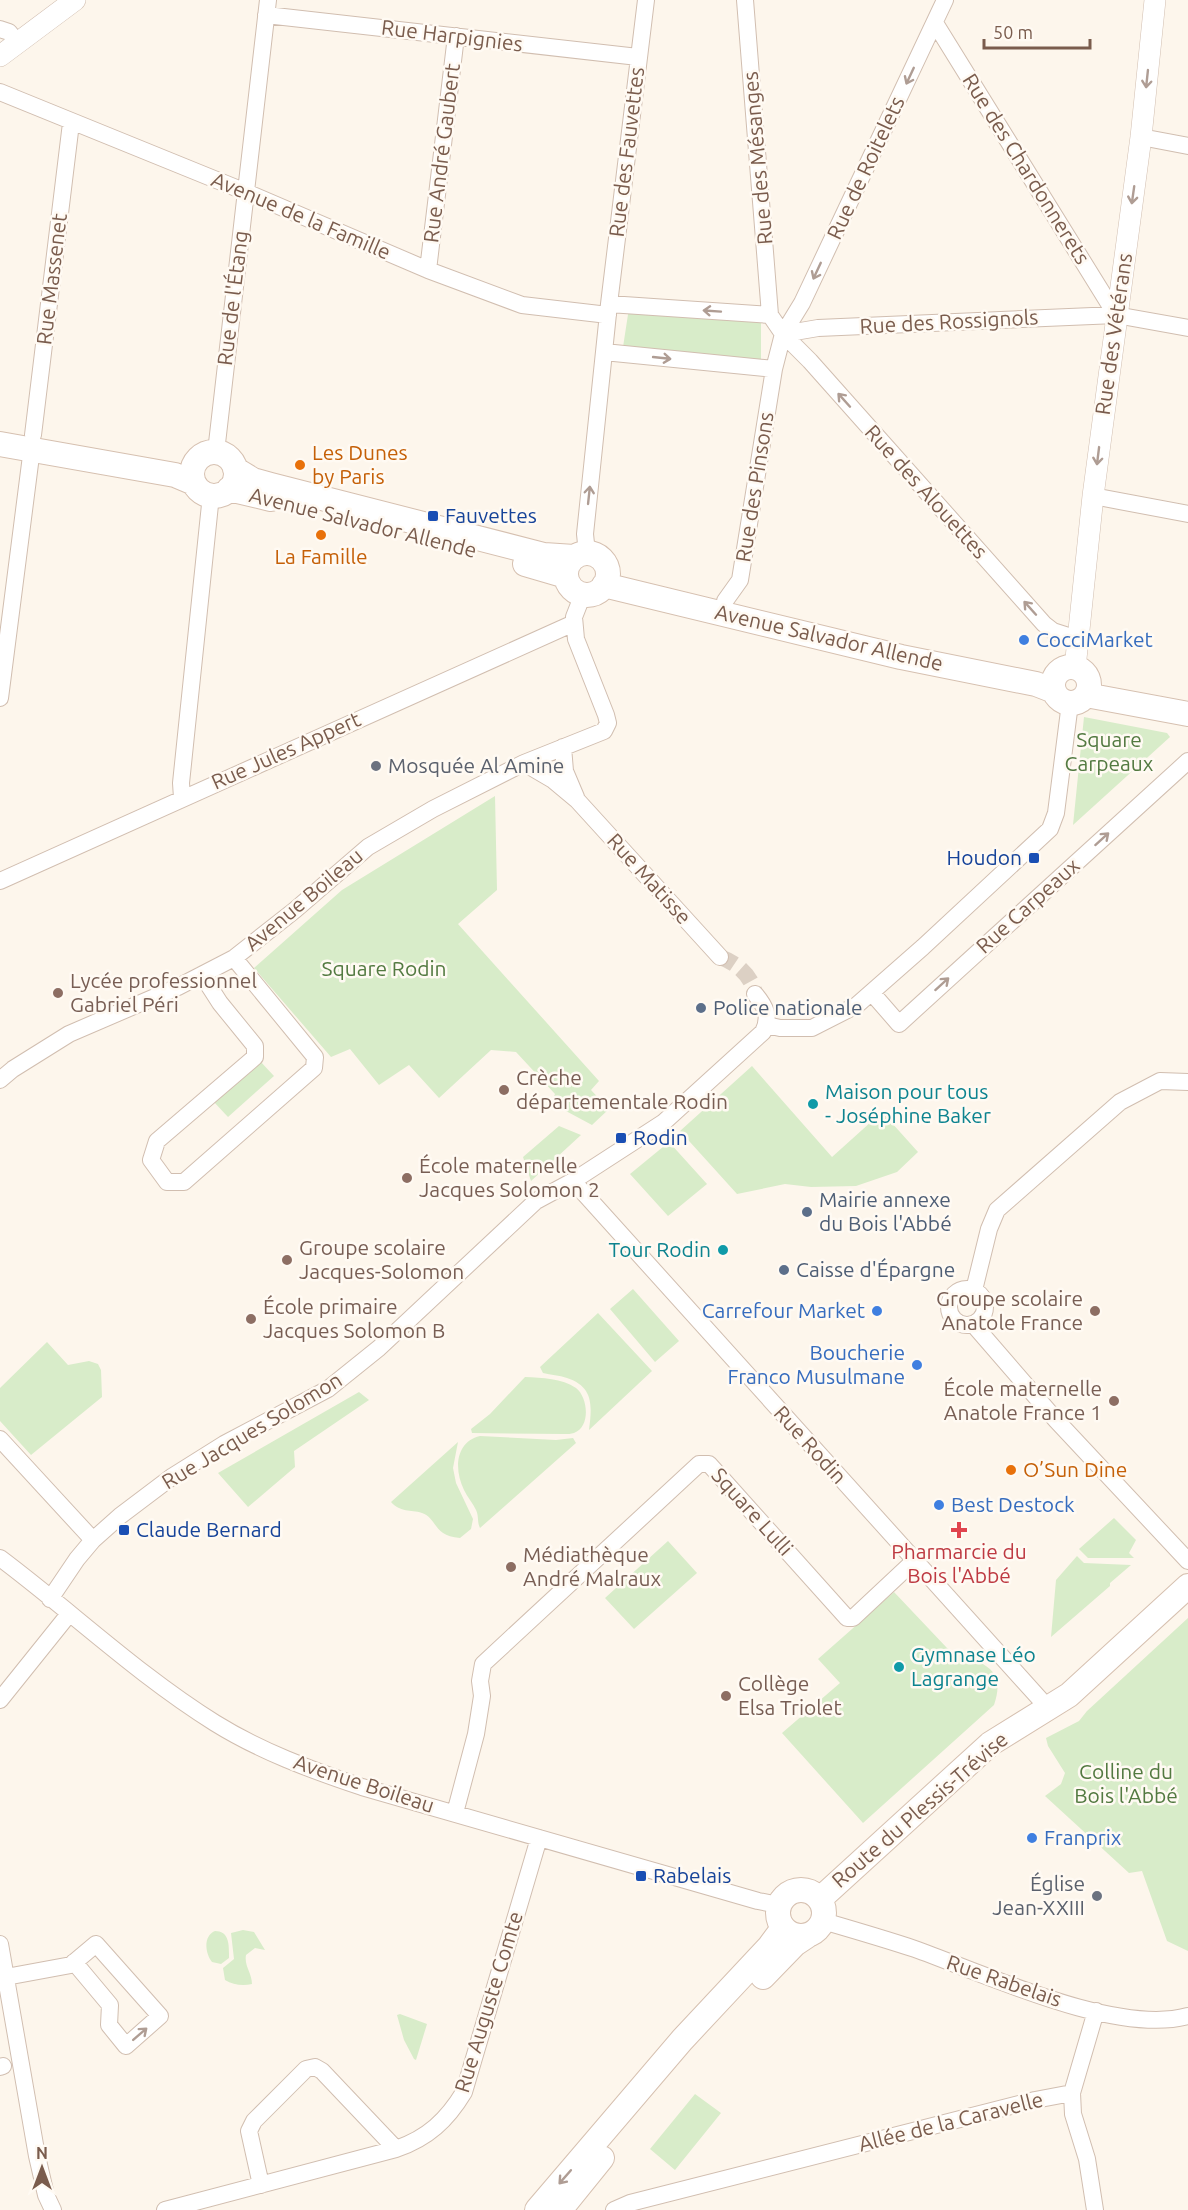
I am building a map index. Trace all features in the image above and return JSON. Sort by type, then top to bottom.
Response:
[{"type":"main road","name":"Avenue Salvador Allende","points":[[0,430],[32,442],[175,475],[213,475],[253,480],[576,562]]},
{"type":"main road","name":"Avenue Salvador Allende","points":[[0,444],[32,442]]},
{"type":"main road","points":[[598,556],[602,560],[598,583],[572,588],[576,562],[598,556]]},
{"type":"main road","name":"Avenue Salvador Allende","points":[[598,583],[725,601],[1188,714]]},
{"type":"main road","name":"Avenue Salvador Allende","points":[[598,583],[901,657],[1036,684],[1072,685],[1188,700]]},
{"type":"main road","name":"Route du Plessis-Trévise","points":[[560,2210],[695,2048],[816,1919],[990,1744],[1069,1695],[1188,1586]]},
{"type":"main road","points":[[537,2210],[682,2040],[769,1947],[788,1894],[801,1890],[814,1894],[816,1919],[794,1935],[781,1917]]},
{"type":"street","points":[[0,56],[75,0]]},
{"type":"street","name":"Rue des Fauvettes","points":[[604,352],[646,0]]},
{"type":"street","name":"Rue des Mésanges","points":[[746,0],[770,315]]},
{"type":"street","name":"Rue de Roitelets","points":[[774,369],[783,334],[802,303],[945,0]]},
{"type":"street","name":"Rue des Vétérans","points":[[1072,685],[1093,496],[1141,137],[1155,0]]},
{"type":"street","name":"Rue Harpignies","points":[[267,7],[456,36],[638,57]]},
{"type":"street","name":"Rue de l'Étang","points":[[182,798],[181,783],[213,475],[267,7]]},
{"type":"street","name":"Rue des Chardonnerets","points":[[935,23],[1116,315]]},
{"type":"street","points":[[0,29],[9,32],[17,42]]},
{"type":"street","name":"Rue André Gaubert","points":[[428,270],[456,36]]},
{"type":"street","name":"Avenue de la Famille","points":[[0,92],[70,123],[246,192],[428,270],[522,305],[770,315]]},
{"type":"street","name":"Rue Massenet","points":[[0,698],[2,663],[32,442],[70,123]]},
{"type":"street","points":[[1141,137],[1188,146]]},
{"type":"street","name":"Rue des Alouettes","points":[[770,315],[783,334],[1044,624],[1053,631],[1078,639]]},
{"type":"street","name":"Rue des Rossignols","points":[[783,334],[818,328],[1116,315],[1188,328]]},
{"type":"street","points":[[576,562],[585,534],[604,352],[774,369]]},
{"type":"street","name":"Rue des Pinsons","points":[[725,601],[740,580],[774,369]]},
{"type":"street","points":[[1093,496],[1188,514]]},
{"type":"street","points":[[574,623],[598,583]]},
{"type":"street","name":"Rue Jules Appert","points":[[0,881],[574,623]]},
{"type":"street","name":"Avenue Boileau","points":[[0,1080],[13,1069],[69,1034],[178,987],[234,958],[295,910],[368,847],[443,804],[524,763],[604,730],[608,723],[576,639],[574,623]]},
{"type":"street","name":"Rue Carpeaux","points":[[767,1025],[780,1028],[812,1028],[857,1005],[1052,827],[1064,764],[1072,685]]},
{"type":"street","points":[[563,747],[565,771],[577,800]]},
{"type":"street","name":"Rue Carpeaux","points":[[872,993],[899,1024],[1188,761]]},
{"type":"street","points":[[524,763],[553,780],[577,800]]},
{"type":"street","name":"Rue Matisse","points":[[577,800],[720,957]]},
{"type":"street","points":[[202,975],[220,1003],[255,1046],[255,1057],[157,1141],[151,1160],[167,1182],[184,1182],[314,1068],[315,1057],[234,958]]},
{"type":"street","points":[[755,994],[767,1010],[767,1025]]},
{"type":"street","name":"Rue Jacques Solomon","points":[[50,1599],[69,1568],[93,1540],[120,1516],[183,1470],[224,1444],[328,1389],[373,1354],[536,1201],[573,1181],[664,1122],[753,1043],[764,1032],[767,1025]]},
{"type":"street","points":[[974,1290],[989,1228],[997,1210],[1120,1102],[1160,1081],[1188,1082]]},
{"type":"street","name":"Rue Rodin","points":[[573,1181],[1048,1708]]},
{"type":"street","points":[[966,1288],[974,1290],[983,1298],[985,1310],[979,1321],[974,1324],[958,1323],[949,1311],[949,1303],[958,1291],[966,1288]]},
{"type":"street","points":[[974,1324],[1056,1420],[1188,1561]]},
{"type":"street","points":[[0,1439],[93,1540]]},
{"type":"street","name":"Square Lulli","points":[[455,1813],[477,1734],[483,1664],[699,1464],[709,1464],[847,1618],[853,1618],[915,1560]]},
{"type":"street","name":"Avenue Boileau","points":[[0,1558],[189,1706],[257,1746],[315,1772],[758,1901],[781,1917]]},
{"type":"street","points":[[0,1700],[69,1614]]},
{"type":"street","name":"Rue Auguste Comte","points":[[165,2210],[414,2143],[434,2130],[450,2115],[464,2092],[539,1838]]},
{"type":"street","name":"Rue Rabelais","points":[[816,1919],[914,1949],[1009,1984],[1122,2018],[1158,2021],[1188,2016]]},
{"type":"street","points":[[0,1944],[37,2156],[46,2195],[53,2210]]},
{"type":"street","points":[[6,1977],[71,1965],[74,1962],[96,1944],[160,2016],[126,2046],[109,2025],[110,2005],[74,1962]]},
{"type":"street","points":[[1095,2210],[1087,2159],[1073,2114],[1072,2093],[1096,2011]]},
{"type":"street","points":[[261,2185],[249,2131],[254,2121],[306,2069],[315,2067],[322,2070],[396,2149]]},
{"type":"street","name":"Allée de la Caravelle","points":[[614,2210],[1035,2100],[1072,2093]]},
{"type":"green space","points":[[629,308],[761,319],[761,363],[623,347]]},
{"type":"green space","name":"Square Carpeaux","points":[[1084,717],[1167,733],[1170,737],[1073,825]]},
{"type":"green space","name":"Square Rodin","points":[[495,796],[497,890],[458,924],[599,1081],[591,1090],[609,1109],[592,1125],[551,1103],[555,1094],[516,1052],[491,1050],[439,1098],[409,1065],[379,1085],[350,1049],[331,1057],[254,968],[342,890]]},
{"type":"green space","points":[[259,1060],[274,1076],[228,1117],[213,1101]]},
{"type":"green space","points":[[752,1066],[832,1157],[882,1112],[918,1152],[897,1172],[856,1186],[811,1187],[785,1184],[737,1194],[680,1131]]},
{"type":"green space","points":[[559,1126],[581,1135],[531,1181],[523,1157]]},
{"type":"green space","points":[[669,1142],[707,1184],[668,1216],[630,1174]]},
{"type":"green space","points":[[633,1289],[679,1341],[655,1362],[610,1309]]},
{"type":"green space","points":[[598,1313],[652,1371],[589,1430],[591,1413],[587,1392],[576,1382],[543,1373],[540,1367]]},
{"type":"green space","points":[[47,1342],[68,1365],[89,1361],[98,1364],[101,1370],[102,1397],[31,1455],[0,1421],[0,1388]]},
{"type":"green space","points":[[525,1377],[558,1380],[576,1388],[583,1398],[586,1412],[583,1425],[579,1430],[568,1434],[472,1433],[471,1429],[490,1414]]},
{"type":"green space","points":[[359,1392],[369,1400],[294,1451],[295,1467],[248,1507],[218,1473]]},
{"type":"green space","points":[[480,1436],[556,1440],[573,1438],[576,1443],[480,1528],[476,1510],[461,1482],[458,1466],[461,1450],[472,1439]]},
{"type":"green space","points":[[458,1442],[453,1468],[456,1483],[473,1519],[471,1529],[460,1538],[451,1537],[440,1531],[427,1515],[402,1509],[391,1502]]},
{"type":"green space","points":[[1114,1518],[1136,1540],[1129,1553],[1134,1558],[1088,1558],[1079,1549]]},
{"type":"green space","points":[[668,1541],[697,1573],[634,1629],[605,1598]]},
{"type":"green space","points":[[1077,1556],[1084,1563],[1131,1565],[1051,1637],[1056,1580]]},
{"type":"green space","points":[[894,1592],[947,1648],[986,1666],[996,1680],[997,1691],[994,1705],[863,1823],[782,1733],[840,1683],[818,1659]]},
{"type":"green space","name":"Colline du Bois l'Abbé","points":[[1188,1618],[1188,1951],[1167,1941],[1142,1871],[1129,1873],[1045,1796],[1061,1784],[1065,1773],[1048,1746],[1046,1738],[1079,1721]]},
{"type":"green space","points":[[243,1930],[254,1932],[265,1950],[255,1948],[246,1955],[252,1984],[245,1985],[225,1980],[223,1968],[234,1959],[231,1933]]},
{"type":"green space","points":[[215,1931],[224,1934],[229,1944],[229,1958],[221,1964],[212,1962],[207,1950],[208,1937]]},
{"type":"green space","points":[[400,2014],[427,2024],[416,2060],[404,2040],[397,2015]]},
{"type":"green space","points":[[695,2094],[721,2113],[675,2170],[650,2149]]},
{"type":"tunnel","points":[[720,957],[743,971],[751,981],[755,994]]},
{"type":"place","name":"Les Dunes by Paris","points":[[300,465]]},
{"type":"place","name":"Fauvettes","points":[[433,516]]},
{"type":"place","name":"La Famille","points":[[321,535]]},
{"type":"place","name":"CocciMarket","points":[[1024,640]]},
{"type":"place","name":"Mosquée Al Amine","points":[[376,766]]},
{"type":"place","name":"Houdon","points":[[1034,858]]},
{"type":"place","name":"Lycée professionnel Gabriel Péri","points":[[58,993]]},
{"type":"place","name":"Police nationale","points":[[701,1008]]},
{"type":"place","name":"Crèche départementale Rodin","points":[[504,1090]]},
{"type":"place","name":"Maison pour tous - Joséphine Baker","points":[[813,1104]]},
{"type":"place","name":"Rodin","points":[[621,1138]]},
{"type":"place","name":"École maternelle Jacques Solomon 2","points":[[407,1178]]},
{"type":"place","name":"Mairie annexe du Bois l'Abbé","points":[[807,1212]]},
{"type":"place","name":"Tour Rodin","points":[[723,1250]]},
{"type":"place","name":"Groupe scolaire Jacques-Solomon","points":[[287,1260]]},
{"type":"place","name":"Caisse d'Épargne","points":[[784,1270]]},
{"type":"place","name":"Carrefour Market","points":[[877,1311]]},
{"type":"place","name":"Groupe scolaire Anatole France","points":[[1095,1311]]},
{"type":"place","name":"École primaire Jacques Solomon B","points":[[251,1319]]},
{"type":"place","name":"Boucherie Franco Musulmane","points":[[917,1365]]},
{"type":"place","name":"École maternelle Anatole France 1","points":[[1114,1401]]},
{"type":"place","name":"O’Sun Dine","points":[[1011,1470]]},
{"type":"place","name":"Best Destock","points":[[939,1505]]},
{"type":"place","name":"Claude Bernard","points":[[124,1530]]},
{"type":"place","name":"Pharmarcie du Bois l'Abbé","points":[[959,1530]]},
{"type":"place","name":"Médiathèque André Malraux","points":[[511,1567]]},
{"type":"place","name":"Gymnase Léo Lagrange","points":[[899,1667]]},
{"type":"place","name":"Collège Elsa Triolet","points":[[726,1696]]},
{"type":"place","name":"Franprix","points":[[1032,1838]]},
{"type":"place","name":"Rabelais","points":[[641,1876]]},
{"type":"place","name":"Église Jean-XXIII","points":[[1097,1896]]}]
